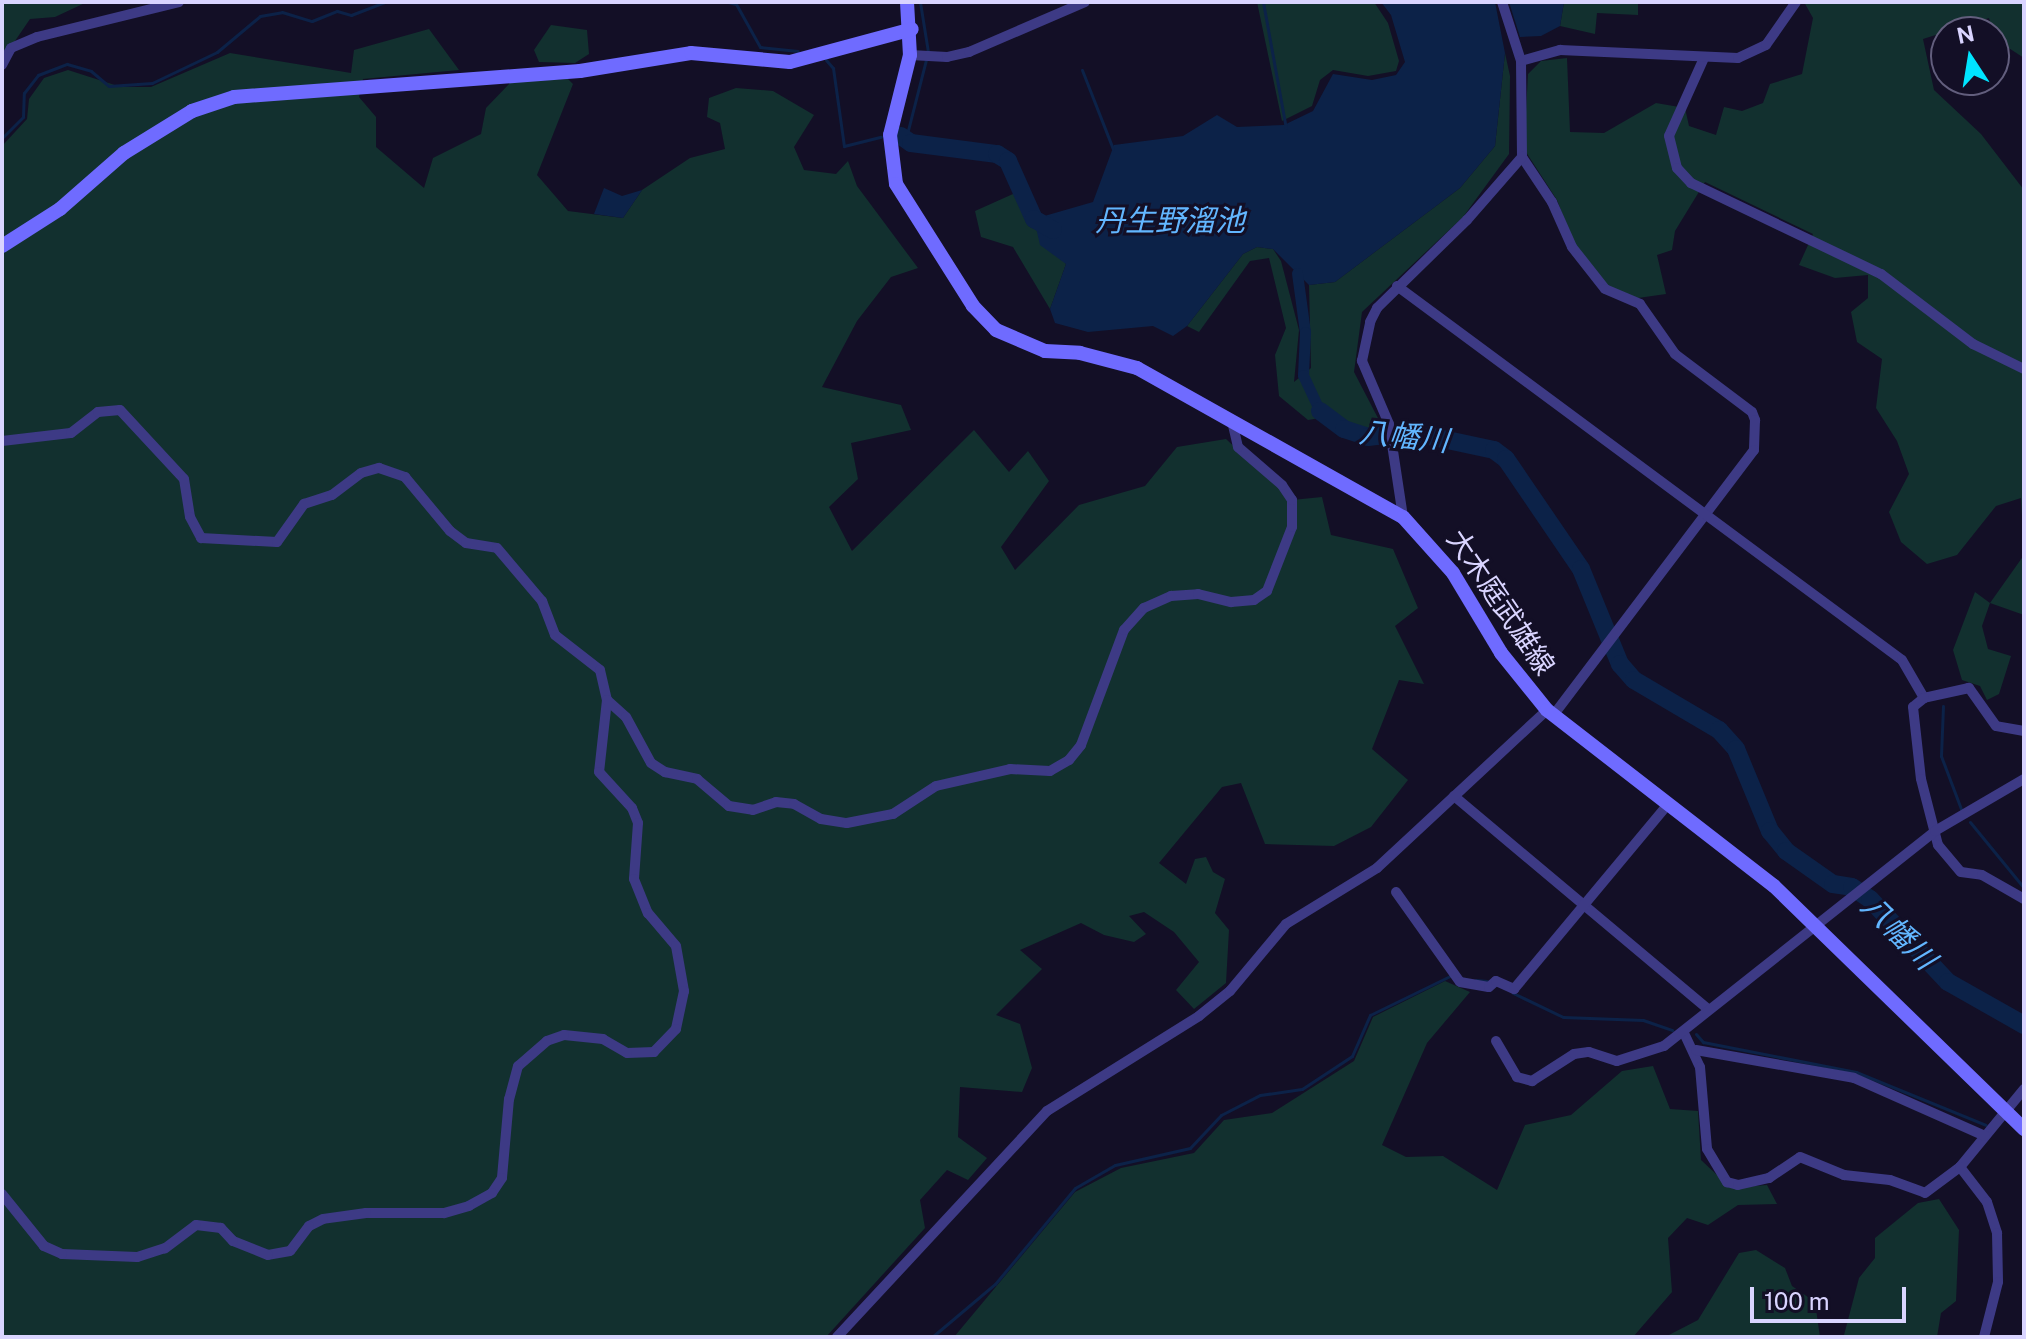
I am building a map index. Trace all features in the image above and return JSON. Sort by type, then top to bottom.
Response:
[{"type":"main road","name":"大木庭武雄線","points":[[907,2],[921,56],[890,135],[896,184],[973,306],[1016,343],[1137,368],[1403,517],[1453,573],[1501,653],[1550,713],[1818,925],[2024,1129]]},
{"type":"main road","points":[[2,246],[60,209],[124,153],[192,111],[234,97],[580,71],[691,53],[790,62],[912,29]]},
{"type":"street","points":[[2,65],[11,48],[37,37],[179,2]]},
{"type":"street","points":[[921,56],[969,52],[1085,2]]},
{"type":"street","points":[[837,1337],[1047,1111],[1199,1016],[1230,991],[1286,924],[1377,868],[1550,713],[1614,635],[1754,450],[1752,412],[1675,354],[1640,304],[1599,282],[1572,247],[1552,202],[1522,157],[1521,61],[1502,2]]},
{"type":"street","points":[[1521,61],[1560,50],[1679,52],[1704,58],[1753,54],[1766,45],[1796,2]]},
{"type":"street","points":[[1704,58],[1669,136],[1677,168],[1691,183],[1881,274],[1973,344],[2024,369]]},
{"type":"street","points":[[1403,517],[1389,424],[1362,361],[1370,322],[1397,286],[1467,220],[1522,157]]},
{"type":"street","points":[[1397,286],[1902,660],[1924,698]]},
{"type":"street","points":[[2,441],[71,433],[98,412],[120,410],[184,479],[195,530],[209,540],[229,536],[277,542],[304,504],[332,495],[361,473],[395,470],[450,531],[466,543],[497,548],[542,601],[555,635],[593,660],[607,700],[599,772],[632,808],[638,823],[634,879],[648,913],[676,946],[682,965],[681,1014],[676,1029],[654,1052],[627,1053],[603,1039],[564,1035],[547,1041],[518,1066],[509,1099],[507,1156],[492,1193],[444,1213],[366,1213],[323,1219],[309,1226],[290,1251],[280,1254],[250,1250],[210,1224],[182,1231],[165,1248],[137,1257],[62,1254],[44,1246],[2,1194]]},
{"type":"street","points":[[607,700],[626,717],[651,763],[665,772],[697,779],[729,806],[753,810],[776,802],[794,804],[821,819],[847,823],[893,814],[936,786],[1010,769],[1050,771],[1069,760],[1081,745],[1124,630],[1144,608],[1171,596],[1198,594],[1231,602],[1254,600],[1267,591],[1292,527],[1292,500],[1282,485],[1238,447],[1232,422]]},
{"type":"street","points":[[2024,731],[1996,726],[1969,688],[1924,698],[1913,707],[1921,779],[1938,845],[1961,872],[1982,875],[2024,899]]},
{"type":"street","points":[[1496,1041],[1517,1077],[1532,1081],[1574,1054],[1589,1052],[1617,1061],[1637,1057],[1684,1033],[1707,1008],[1818,925],[1851,894],[1935,831],[2024,779]]},
{"type":"street","points":[[1454,796],[1707,1008]]},
{"type":"street","points":[[1396,892],[1460,982],[1489,987],[1496,981],[1514,989],[1668,804]]},
{"type":"street","points":[[1684,1033],[1696,1050],[1709,1126],[1707,1149],[1727,1182],[1751,1185],[1800,1157],[1844,1175],[1890,1180],[1917,1194],[1942,1183],[1960,1167],[2024,1089]]},
{"type":"street","points":[[1696,1050],[1854,1078],[1985,1136]]},
{"type":"street","points":[[1960,1167],[1987,1202],[1997,1233],[1998,1282],[1984,1337]]},
{"type":"green space","points":[[2,2],[87,2],[55,17],[30,19],[2,60]]},
{"type":"green space","points":[[1257,2],[1374,2],[1388,23],[1399,61],[1396,71],[1368,76],[1333,70],[1320,80],[1312,106],[1282,121]]},
{"type":"green space","points":[[1564,2],[1638,2],[1638,15],[1597,13],[1595,34],[1560,26]]},
{"type":"green space","points":[[1804,2],[2024,2],[2024,58],[2010,49],[2010,16],[1930,16],[1930,37],[1923,39],[1930,71],[1930,96],[1940,96],[1981,134],[2024,190],[2024,553],[2021,498],[1996,506],[1957,555],[1927,564],[1901,542],[1889,512],[1909,474],[1897,441],[1876,408],[1882,359],[1857,342],[1851,312],[1868,298],[1868,275],[1835,278],[1799,265],[1813,234],[1705,182],[1675,231],[1672,250],[1657,255],[1666,294],[1638,298],[1608,288],[1574,244],[1557,200],[1524,149],[1528,74],[1541,61],[1567,58],[1570,132],[1604,133],[1656,103],[1685,108],[1689,126],[1716,135],[1724,107],[1742,111],[1763,103],[1770,84],[1802,74],[1813,18]]},
{"type":"green space","points":[[551,25],[587,30],[589,54],[575,63],[539,62],[534,50]]},
{"type":"green space","points":[[429,29],[459,70],[363,79],[359,97],[376,117],[376,147],[424,188],[433,158],[481,134],[486,108],[511,82],[568,79],[573,84],[537,175],[568,211],[623,218],[642,190],[690,158],[725,149],[720,123],[707,117],[709,98],[736,88],[773,91],[814,115],[794,147],[804,170],[836,174],[848,161],[857,186],[918,268],[891,277],[857,321],[822,387],[901,405],[911,430],[851,443],[858,479],[829,507],[852,551],[974,430],[1009,472],[1028,451],[1049,481],[1001,547],[1015,570],[1079,505],[1145,486],[1177,447],[1226,439],[1292,500],[1322,497],[1331,535],[1393,549],[1418,608],[1395,626],[1424,684],[1399,680],[1372,749],[1408,780],[1371,827],[1334,846],[1265,844],[1241,783],[1222,787],[1159,863],[1186,884],[1195,859],[1206,857],[1213,872],[1225,879],[1215,913],[1229,930],[1226,983],[1194,1009],[1176,990],[1199,962],[1174,932],[1144,912],[1129,916],[1146,934],[1134,942],[1104,935],[1081,923],[1020,950],[1042,969],[996,1015],[1020,1024],[1032,1068],[1022,1092],[960,1087],[958,1137],[987,1158],[968,1180],[947,1170],[920,1200],[925,1228],[826,1337],[2,1337],[2,146],[27,119],[29,99],[44,78],[68,70],[121,87],[151,87],[230,53],[351,73],[354,50]]},
{"type":"green space","points":[[1505,53],[1510,76],[1509,154],[1463,217],[1362,312],[1354,372],[1380,422],[1382,442],[1367,445],[1320,418],[1308,420],[1279,396],[1275,355],[1286,328],[1269,258],[1250,261],[1199,332],[1187,326],[1243,254],[1257,247],[1273,249],[1281,261],[1299,330],[1294,382],[1311,368],[1309,285],[1335,282],[1460,188],[1495,146]]},
{"type":"green space","points":[[1024,189],[1039,216],[1034,219],[1066,264],[1050,309],[1013,247],[981,237],[975,211]]},
{"type":"green space","points":[[2024,555],[2024,615],[1990,603]]},
{"type":"green space","points":[[1975,592],[1990,603],[1982,626],[1988,649],[2011,656],[1999,694],[1987,700],[1980,686],[1962,680],[1953,650]]},
{"type":"green space","points":[[1445,981],[1470,992],[1427,1043],[1382,1145],[1406,1157],[1443,1156],[1497,1190],[1525,1125],[1571,1115],[1622,1071],[1653,1066],[1670,1109],[1698,1111],[1701,1160],[1731,1188],[1767,1185],[1777,1204],[1738,1205],[1708,1225],[1687,1218],[1668,1238],[1672,1292],[1633,1337],[954,1337],[1075,1192],[1121,1168],[1194,1153],[1224,1120],[1272,1113],[1354,1061],[1373,1017]]},
{"type":"green space","points":[[1939,1199],[1959,1230],[1956,1301],[1941,1313],[1937,1337],[1838,1337],[1844,1335],[1859,1278],[1875,1258],[1875,1238],[1918,1203]]},
{"type":"green space","points":[[1756,1250],[1785,1268],[1792,1286],[1815,1302],[1820,1337],[1665,1337],[1698,1320],[1739,1253]]},
{"type":"water","name":"丹生野溜池","points":[[1381,2],[1495,2],[1505,53],[1495,146],[1460,188],[1335,282],[1309,285],[1273,249],[1257,247],[1243,254],[1187,326],[1173,336],[1153,326],[1088,332],[1055,323],[1050,309],[1066,264],[1040,245],[1034,219],[1093,202],[1114,145],[1183,136],[1217,115],[1237,127],[1284,125],[1313,111],[1333,74],[1372,80],[1396,75],[1405,62],[1391,15]]},
{"type":"water","points":[[1509,2],[1564,2],[1560,26],[1541,36],[1520,37]]},
{"type":"water","points":[[604,188],[622,196],[642,190],[623,218],[594,214]]},
{"type":"waterway","name":"八幡川","points":[[2,138],[23,117],[24,93],[38,75],[67,64],[91,71],[109,86],[152,83],[217,52],[260,16],[282,12],[312,21],[337,11],[351,15],[385,2]]},
{"type":"waterway","name":"八幡川","points":[[728,2],[736,4],[760,47],[798,51]]},
{"type":"waterway","points":[[906,138],[928,52],[920,2]]},
{"type":"waterway","points":[[1263,2],[1286,128]]},
{"type":"waterway","name":"八幡川","points":[[826,60],[833,68],[844,146],[881,137]]},
{"type":"waterway","points":[[1082,70],[1113,149]]},
{"type":"waterway","name":"八幡川","points":[[901,136],[911,143],[997,154],[1008,161],[1034,219],[1053,230]]},
{"type":"waterway","name":"八幡川","points":[[1297,273],[1305,332],[1303,375],[1320,411]]},
{"type":"waterway","name":"八幡川","points":[[1320,411],[1344,429],[1368,437],[1410,432],[1494,450],[1506,459],[1581,569],[1620,664],[1634,680],[1719,730],[1736,749],[1770,831],[1786,851],[1833,884],[1852,887],[1870,899],[1948,982],[2024,1025]]},
{"type":"waterway","points":[[1943,706],[1941,756],[1961,809]]},
{"type":"waterway","points":[[1970,822],[2024,888]]},
{"type":"waterway","points":[[932,1337],[995,1284],[1075,1188],[1115,1165],[1190,1148],[1221,1115],[1260,1095],[1302,1089],[1352,1056],[1370,1015],[1450,976]]},
{"type":"waterway","points":[[1476,980],[1487,981]]},
{"type":"waterway","points":[[1513,993],[1563,1017],[1643,1020],[1672,1030]]},
{"type":"waterway","points":[[1696,1034],[1703,1042],[1856,1072],[1986,1125]]}]
